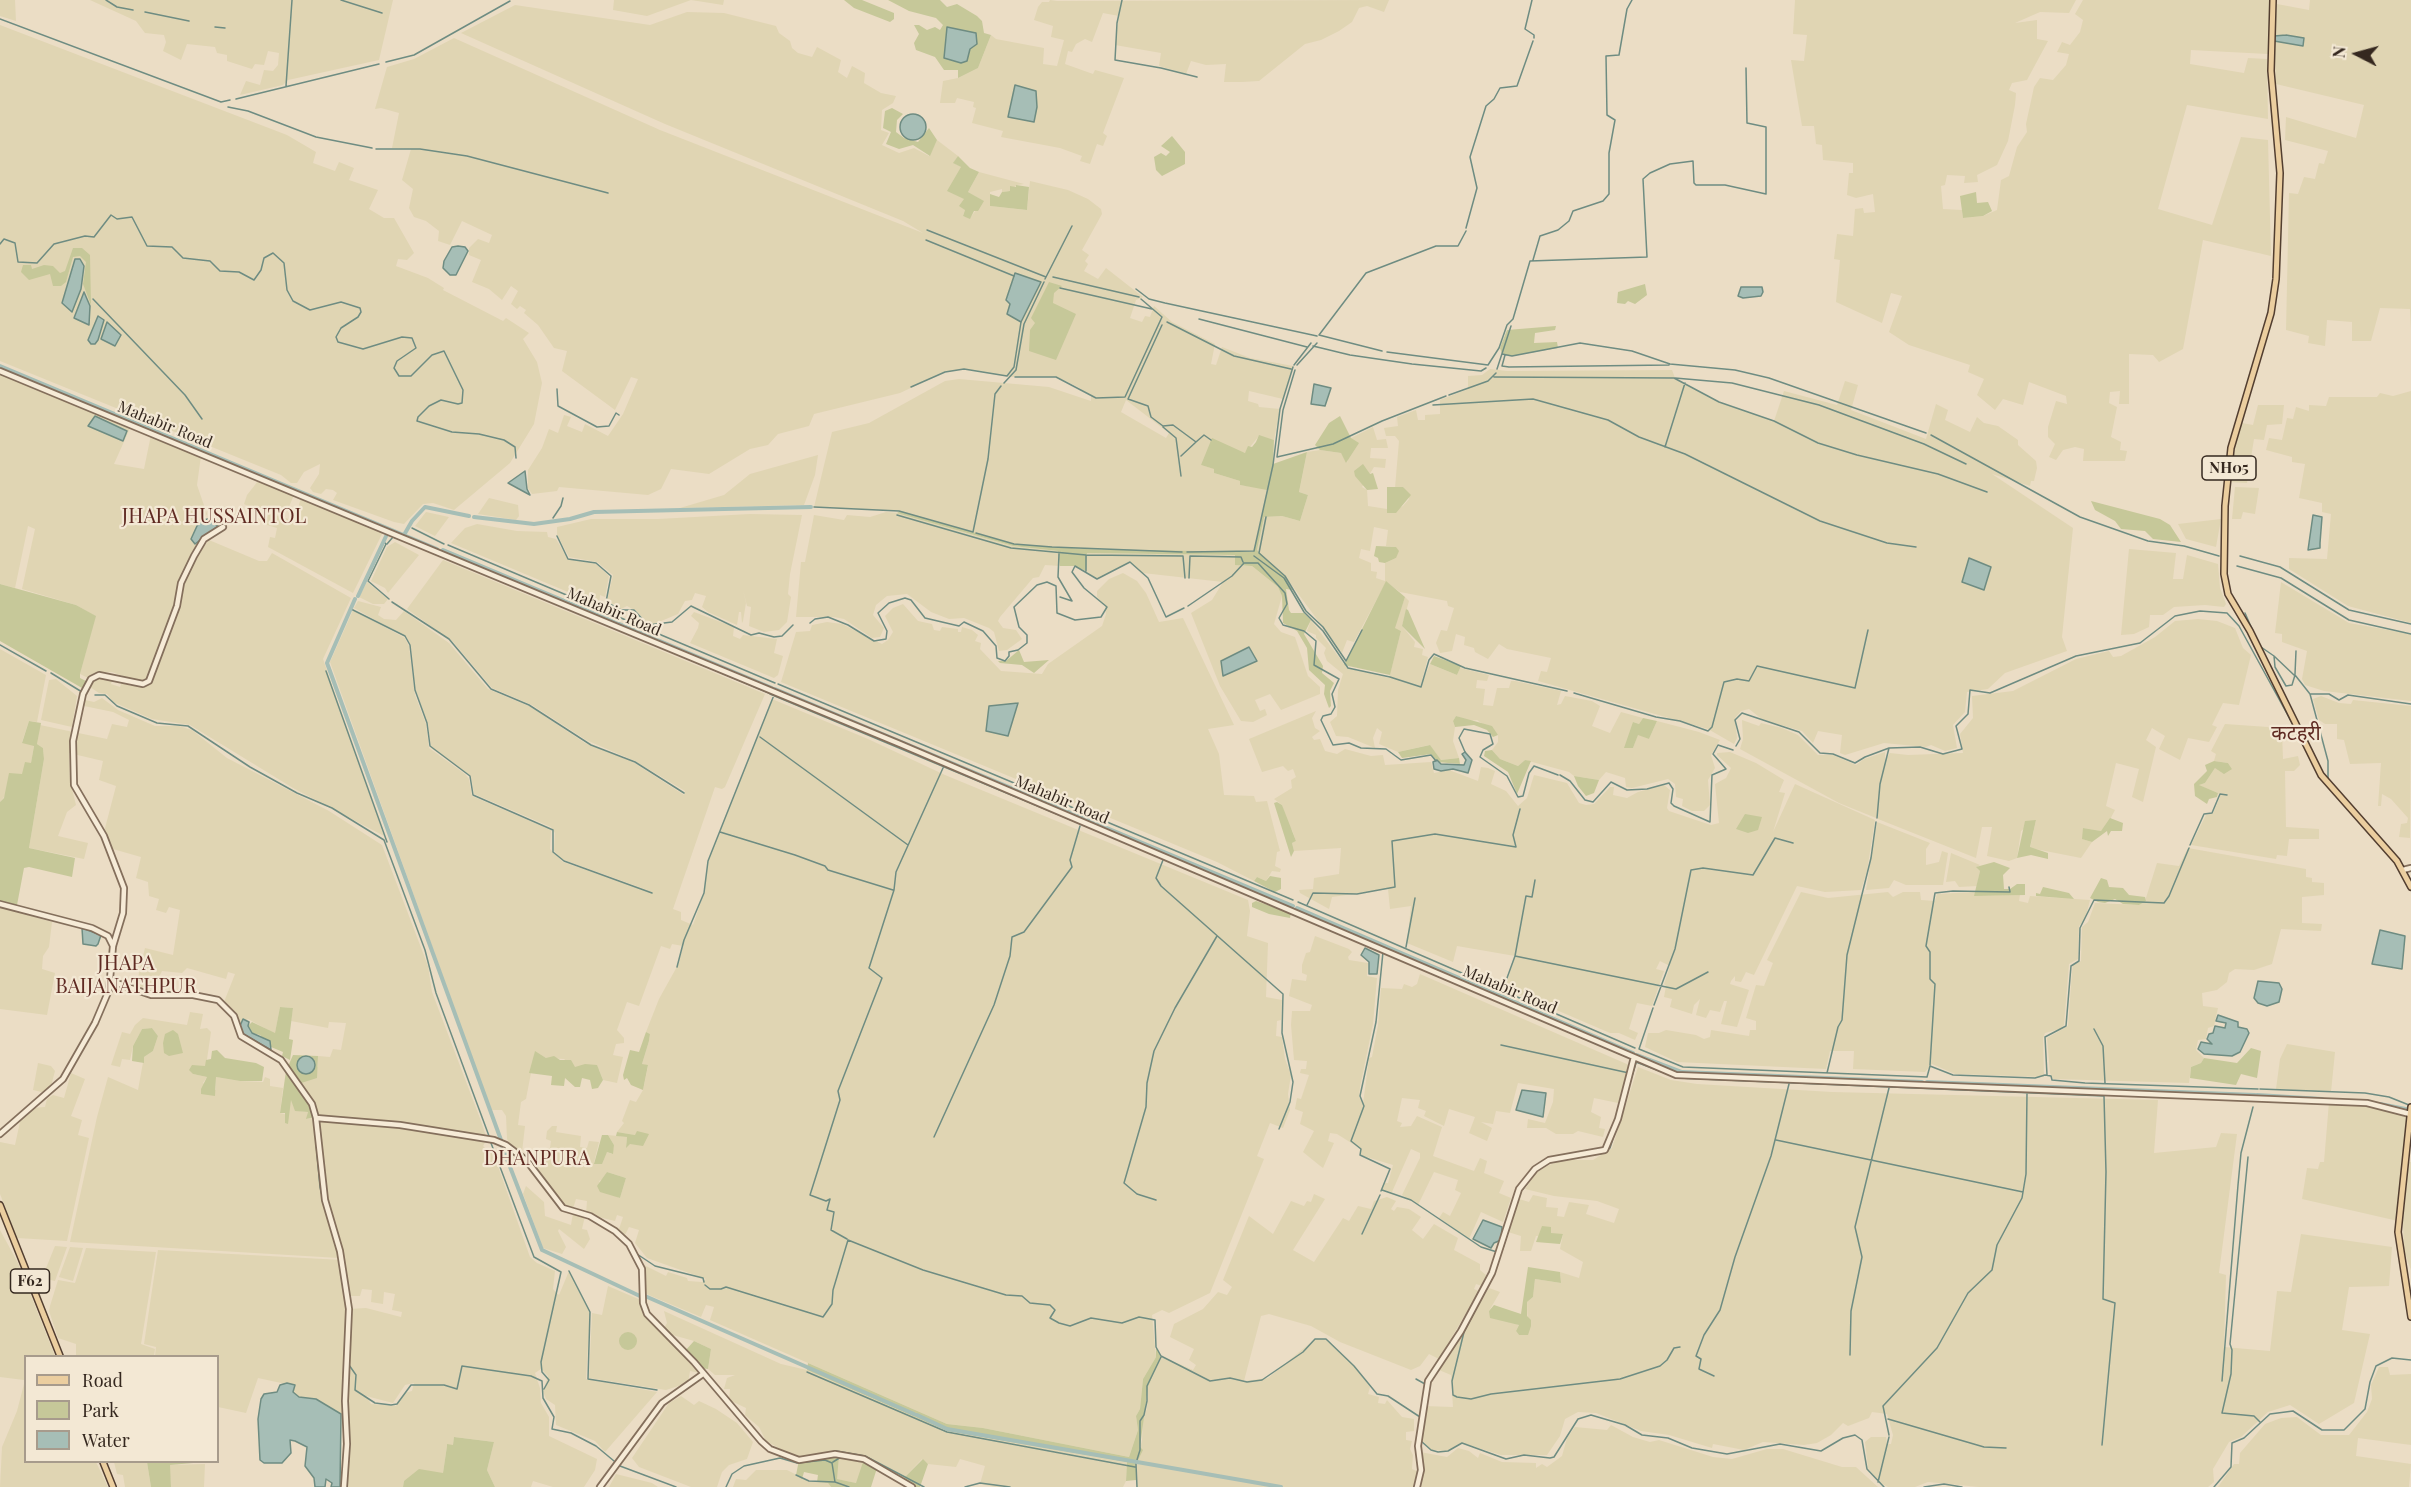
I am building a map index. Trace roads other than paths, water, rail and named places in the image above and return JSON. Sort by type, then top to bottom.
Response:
[{"type":"main road","name":"NH05","points":[[2272,0],[2271,71],[2280,173],[2276,279],[2271,313],[2231,448],[2225,506],[2224,574],[2228,594],[2250,631],[2321,775],[2403,870],[2411,887]]},
{"type":"main road","points":[[2411,1110],[2398,1232],[2411,1317]]},
{"type":"main road","name":"F62","points":[[0,1205],[60,1355]]},
{"type":"main road","points":[[104,1463],[113,1487]]},
{"type":"street","name":"Mahabir Road","points":[[0,371],[900,744],[1676,1075],[2367,1103],[2411,1110]]},
{"type":"street","points":[[0,1134],[63,1079],[106,1001],[111,981],[113,946],[117,939],[124,899],[120,876],[104,836],[74,785],[73,741],[84,693],[91,679],[99,675],[143,684],[149,681],[177,606],[181,583],[194,555],[204,539],[223,527]]},
{"type":"street","points":[[2403,870],[2411,868]]},
{"type":"street","points":[[0,904],[61,919],[117,939]]},
{"type":"street","points":[[108,936],[113,946]]},
{"type":"street","points":[[111,981],[142,993],[201,995],[224,1004],[234,1016],[241,1036],[275,1056],[288,1068],[312,1104],[316,1118],[322,1185],[340,1251],[349,1309],[345,1401],[347,1452],[344,1487]]},
{"type":"street","points":[[1418,1487],[1421,1470],[1419,1440],[1428,1381],[1461,1330],[1492,1272],[1519,1189],[1534,1169],[1549,1160],[1605,1150],[1618,1119],[1634,1057]]},
{"type":"street","points":[[316,1118],[400,1125],[489,1139],[506,1145],[527,1161],[563,1208],[590,1216],[615,1231],[629,1244],[642,1269],[643,1303],[647,1314],[703,1374],[760,1442],[770,1449],[799,1460],[835,1454],[864,1459],[912,1487]]},
{"type":"street","points":[[600,1487],[662,1402],[703,1374]]},
{"type":"water","points":[[947,27],[976,33],[977,44],[970,49],[967,61],[961,63],[944,58]]},
{"type":"water","points":[[2274,36],[2304,38],[2303,46],[2274,41]]},
{"type":"water","points":[[1015,85],[1036,91],[1037,107],[1034,122],[1008,117]]},
{"type":"water","points":[[913,114],[922,118],[926,127],[922,136],[913,140],[904,136],[900,127],[904,118]]},
{"type":"water","points":[[452,247],[465,247],[468,251],[456,275],[450,275],[443,268],[444,261]]},
{"type":"water","points":[[75,259],[80,259],[84,266],[81,289],[72,312],[62,303]]},
{"type":"water","points":[[1015,273],[1041,282],[1021,322],[1007,314],[1010,304],[1006,300]]},
{"type":"water","points":[[1741,287],[1762,287],[1763,292],[1761,296],[1743,298],[1738,296]]},
{"type":"water","points":[[84,292],[90,306],[89,325],[74,318]]},
{"type":"water","points":[[98,316],[104,320],[98,340],[95,344],[91,344],[88,340]]},
{"type":"water","points":[[107,322],[121,335],[115,346],[101,339]]},
{"type":"water","points":[[1314,384],[1331,388],[1325,406],[1311,404]]},
{"type":"water","points":[[95,416],[127,431],[123,441],[88,426]]},
{"type":"water","points":[[525,471],[527,489],[530,495],[508,483]]},
{"type":"water","points":[[2313,515],[2322,517],[2320,548],[2308,550]]},
{"type":"water","points":[[208,519],[218,526],[195,544],[191,539],[197,526],[202,520]]},
{"type":"water","points":[[1969,558],[1991,567],[1984,590],[1962,582]]},
{"type":"water","points":[[1249,647],[1257,661],[1223,676],[1221,661]]},
{"type":"water","points":[[1018,703],[1008,736],[986,731],[989,706]]},
{"type":"water","points":[[1465,752],[1472,760],[1468,773],[1453,769],[1441,771],[1434,769],[1433,762],[1437,760],[1441,764],[1464,765],[1466,760],[1462,754]]},
{"type":"water","points":[[82,928],[101,935],[96,946],[83,944]]},
{"type":"water","points":[[2380,930],[2405,936],[2402,969],[2372,964]]},
{"type":"water","points":[[1365,948],[1379,955],[1377,974],[1369,974],[1369,962],[1361,955]]},
{"type":"water","points":[[2258,981],[2279,983],[2282,989],[2279,1002],[2267,1006],[2258,1003],[2254,998]]},
{"type":"water","points":[[2218,1015],[2238,1022],[2238,1027],[2247,1029],[2249,1033],[2240,1052],[2232,1056],[2204,1054],[2198,1049],[2201,1042],[2212,1044],[2207,1039],[2209,1034],[2213,1033],[2215,1026],[2225,1028],[2226,1023],[2216,1021]]},
{"type":"water","points":[[243,1019],[249,1022],[248,1026],[252,1033],[270,1041],[271,1050],[243,1034],[240,1026]]},
{"type":"water","points":[[306,1056],[313,1058],[315,1065],[313,1072],[306,1074],[299,1072],[297,1065],[299,1058]]},
{"type":"water","points":[[1522,1090],[1546,1093],[1543,1117],[1516,1110]]},
{"type":"water","points":[[1483,1220],[1502,1227],[1501,1240],[1494,1243],[1491,1248],[1473,1239]]},
{"type":"water","points":[[287,1383],[295,1385],[293,1392],[299,1397],[316,1399],[341,1414],[340,1487],[331,1487],[332,1483],[326,1479],[325,1487],[315,1487],[314,1478],[305,1466],[307,1447],[295,1441],[290,1440],[291,1453],[282,1463],[264,1463],[260,1460],[258,1419],[261,1399],[264,1394],[277,1392],[280,1385]]},
{"type":"waterway","points":[[106,0],[117,7],[133,10]]},
{"type":"waterway","points":[[286,86],[292,0]]},
{"type":"waterway","points":[[341,0],[382,13]]},
{"type":"waterway","points":[[1122,0],[1117,23],[1115,60],[1197,77]]},
{"type":"waterway","points":[[1532,0],[1525,29],[1534,35],[1534,38]]},
{"type":"waterway","points":[[1533,260],[1540,236],[1558,230],[1569,221],[1573,211],[1603,201],[1609,194],[1609,153],[1615,120],[1607,115],[1606,56],[1619,55],[1627,9],[1632,0]]},
{"type":"waterway","points":[[386,62],[414,55],[510,1]]},
{"type":"waterway","points":[[145,12],[189,21]]},
{"type":"waterway","points":[[0,19],[221,102],[230,100]]},
{"type":"waterway","points":[[215,27],[225,28]]},
{"type":"waterway","points":[[1466,228],[1477,188],[1470,157],[1486,106],[1494,99],[1500,88],[1517,86],[1533,41]]},
{"type":"waterway","points":[[236,99],[379,64]]},
{"type":"waterway","points":[[1387,352],[1488,365],[1499,348],[1507,325],[1513,319],[1530,261],[1647,257],[1643,179],[1650,173],[1670,164],[1693,161],[1696,185],[1725,185],[1766,194],[1766,127],[1747,123],[1746,68]]},
{"type":"waterway","points":[[228,107],[248,111],[316,137],[372,148]]},
{"type":"waterway","points":[[376,149],[420,149],[467,156],[608,193]]},
{"type":"waterway","points":[[0,244],[4,239],[15,243],[18,262],[37,263],[54,244],[85,236],[94,237],[111,215],[117,219],[132,217],[147,246],[172,247],[183,258],[210,261],[220,271],[239,272],[254,280],[261,270],[264,258],[273,253],[284,263],[287,290],[293,301],[310,310],[341,302],[360,308],[361,312],[358,317],[341,328],[336,337],[338,342],[363,349],[402,337],[412,338],[416,348],[397,361],[394,368],[399,376],[411,376],[432,355],[444,351],[463,390],[462,403],[441,400],[429,406],[417,421],[452,432],[479,434],[504,440],[515,447],[516,458]]},
{"type":"waterway","points":[[1045,279],[1072,226]]},
{"type":"waterway","points":[[927,230],[1046,277]]},
{"type":"waterway","points":[[1382,351],[1319,335],[1366,273],[1436,246],[1458,246],[1466,231]]},
{"type":"waterway","points":[[926,240],[1014,276]]},
{"type":"waterway","points":[[1053,277],[1139,297]]},
{"type":"waterway","points":[[1004,383],[1016,370],[1024,324],[1044,282]]},
{"type":"waterway","points":[[1060,288],[1152,309]]},
{"type":"waterway","points":[[1136,289],[1149,299],[1317,336]]},
{"type":"waterway","points":[[93,299],[185,395],[202,419]]},
{"type":"waterway","points":[[1015,377],[1056,377],[1096,398],[1125,397],[1162,317],[1141,299]]},
{"type":"waterway","points":[[1199,319],[1307,347]]},
{"type":"waterway","points":[[911,387],[945,372],[964,369],[1007,376],[1014,367],[1021,322]]},
{"type":"waterway","points":[[1167,322],[1234,356],[1291,369]]},
{"type":"waterway","points":[[1162,325],[1128,399],[1148,406],[1151,417],[1163,426],[1173,425],[1196,442],[1204,435],[1211,440]]},
{"type":"waterway","points":[[1497,369],[1511,326]]},
{"type":"waterway","points":[[1294,365],[1311,343]]},
{"type":"waterway","points":[[1297,365],[1317,343]]},
{"type":"waterway","points":[[1502,354],[1512,356],[1580,343],[1632,351],[1670,364],[1735,370],[1769,378],[1926,433]]},
{"type":"waterway","points":[[1313,346],[1350,355],[1412,364],[1481,371],[1486,368]]},
{"type":"waterway","points":[[1505,355],[1502,366],[1509,367],[1669,365]]},
{"type":"waterway","points":[[0,366],[437,549]]},
{"type":"waterway","points":[[1187,552],[1254,551],[1273,465],[1280,409],[1293,367]]},
{"type":"waterway","points":[[1295,370],[1283,410],[1277,457],[1333,444],[1382,421],[1446,396]]},
{"type":"waterway","points":[[1449,395],[1488,381],[1496,373]]},
{"type":"waterway","points":[[1494,377],[1674,378],[1719,402],[1774,421],[1818,443],[1857,455],[1938,474],[1987,492]]},
{"type":"waterway","points":[[1675,378],[1732,383],[1819,405],[1924,444],[1966,464]]},
{"type":"waterway","points":[[1665,447],[1685,383]]},
{"type":"waterway","points":[[814,507],[899,511],[973,532],[988,459],[995,394],[1001,386]]},
{"type":"waterway","points":[[557,389],[558,406],[597,427],[609,426],[616,413],[619,415]]},
{"type":"waterway","points":[[1433,405],[1533,399],[1608,420],[1639,437],[1685,454],[1820,521],[1887,543],[1916,547]]},
{"type":"waterway","points":[[1163,427],[1176,438],[1181,476]]},
{"type":"waterway","points":[[1931,435],[2080,517],[2148,541],[2184,546],[2219,556]]},
{"type":"waterway","points":[[1181,456],[1196,442]]},
{"type":"waterway","points":[[553,518],[563,498]]},
{"type":"waterway","points":[[404,535],[412,521],[425,507],[469,516]]},
{"type":"waterway","points":[[474,517],[534,524],[570,519],[594,512],[811,507]]},
{"type":"waterway","points":[[897,515],[1011,548],[1086,555],[1183,556],[1185,578]]},
{"type":"waterway","points":[[1266,517],[1259,553],[1285,576],[1306,611],[1323,627],[1346,661],[1362,630]]},
{"type":"waterway","points":[[412,528],[444,544]]},
{"type":"waterway","points":[[358,596],[388,532]]},
{"type":"waterway","points":[[976,533],[1014,544],[1182,552]]},
{"type":"waterway","points":[[557,536],[568,559],[596,563],[611,576],[606,602],[621,610],[634,610],[648,625],[672,622],[691,606],[751,635],[759,633],[774,637],[782,636],[793,625]]},
{"type":"waterway","points":[[387,544],[393,537],[397,538]]},
{"type":"waterway","points":[[384,542],[386,544],[368,581],[389,599]]},
{"type":"waterway","points":[[448,545],[775,683]]},
{"type":"waterway","points":[[443,550],[772,688]]},
{"type":"waterway","points":[[1059,554],[1058,577],[1072,601],[1060,597]]},
{"type":"waterway","points":[[1086,556],[1086,571]]},
{"type":"waterway","points":[[1189,578],[1190,556],[1241,557],[1243,562]]},
{"type":"waterway","points":[[1254,556],[1284,578],[1304,612],[1323,631],[1348,668],[1390,677],[1421,687],[1429,660],[1434,654],[1465,668],[1567,691]]},
{"type":"waterway","points":[[2240,556],[2280,567],[2349,610],[2411,624]]},
{"type":"waterway","points":[[810,623],[815,619],[828,617],[848,625],[874,641],[886,639],[887,631],[878,613],[889,603],[905,598],[911,600],[925,618],[959,626],[964,622],[983,631],[996,646],[997,658],[1005,661],[1009,652],[1018,650],[1027,643],[1027,635],[1019,627],[1014,607],[1037,585],[1047,582],[1056,586],[1057,613],[1075,620],[1101,617],[1107,607],[1084,588],[1072,572],[1075,566],[1097,579],[1130,562],[1148,578],[1166,617],[1184,608]]},
{"type":"waterway","points":[[1188,606],[1232,576],[1244,563],[1258,563],[1285,593],[1287,604],[1279,618],[1283,625],[1304,631],[1316,641],[1314,665],[1339,679],[1332,694],[1335,707],[1331,714],[1323,716],[1321,720],[1333,745],[1349,743],[1361,748],[1386,749],[1401,760],[1431,755],[1436,761]]},
{"type":"waterway","points":[[2237,566],[2281,578],[2349,620],[2411,634]]},
{"type":"waterway","points":[[355,599],[327,663],[501,1140]]},
{"type":"waterway","points":[[392,602],[449,639],[491,689],[529,705],[591,745],[635,762],[684,793]]},
{"type":"waterway","points":[[351,609],[405,636],[410,645],[415,690],[427,723],[430,746],[470,776],[473,795],[553,830],[553,852],[564,861],[652,893]]},
{"type":"waterway","points":[[1736,746],[1740,739],[1735,720],[1742,713],[1799,732],[1820,753],[1833,754],[1855,763],[1889,748],[1920,747],[1943,754],[1962,749],[1956,726],[1968,714],[1970,690],[1990,693],[2076,656],[2140,643],[2175,616],[2200,611],[2227,613],[2239,626],[2291,721]]},
{"type":"waterway","points":[[2245,613],[2256,638]]},
{"type":"waterway","points":[[598,621],[769,693]]},
{"type":"waterway","points":[[1574,693],[1656,717],[1680,721],[1708,731],[1712,727],[1724,682],[1737,679],[1749,681],[1757,666],[1855,688],[1868,630]]},
{"type":"waterway","points":[[0,645],[46,671]]},
{"type":"waterway","points":[[2261,647],[2274,656],[2275,667],[2286,686],[2292,685],[2295,675],[2310,694],[2328,761],[2328,780]]},
{"type":"waterway","points":[[2295,674],[2296,651]]},
{"type":"waterway","points":[[2274,656],[2294,675]]},
{"type":"waterway","points":[[326,671],[387,842]]},
{"type":"waterway","points":[[51,673],[82,692]]},
{"type":"waterway","points":[[778,684],[1293,900]]},
{"type":"waterway","points":[[775,689],[1293,906]]},
{"type":"waterway","points":[[770,694],[1162,858]]},
{"type":"waterway","points":[[2311,694],[2329,694],[2339,700],[2348,695],[2411,704]]},
{"type":"waterway","points":[[95,695],[105,695],[117,706],[157,723],[188,726],[250,767],[297,793],[332,808],[384,840],[425,950],[436,993],[489,1136]]},
{"type":"waterway","points":[[677,967],[684,940],[704,893],[708,861],[774,695]]},
{"type":"waterway","points":[[1465,752],[1459,738],[1464,729],[1490,734],[1493,744],[1483,750],[1480,757],[1507,776],[1518,797],[1523,796],[1529,773],[1534,766],[1558,775]]},
{"type":"waterway","points":[[760,737],[908,845]]},
{"type":"waterway","points":[[1560,775],[1570,781],[1585,800],[1593,802],[1611,782],[1627,790],[1647,789],[1669,783],[1673,789],[1671,803],[1674,806],[1710,822],[1712,775],[1726,769],[1713,754],[1718,745],[1733,750]]},
{"type":"waterway","points":[[1877,818],[1880,784],[1889,748]]},
{"type":"waterway","points":[[847,1239],[831,1230],[834,1212],[827,1210],[830,1199],[826,1201],[810,1195],[840,1100],[838,1091],[882,978],[869,968],[894,890],[896,872],[943,768]]},
{"type":"waterway","points":[[2190,845],[2204,814],[2212,813],[2220,794],[2227,795]]},
{"type":"waterway","points":[[1307,905],[1313,893],[1357,894],[1395,887],[1392,841],[1435,834],[1516,847],[1513,835],[1520,809]]},
{"type":"waterway","points":[[1827,1073],[1838,1027],[1842,1020],[1847,955],[1871,858],[1876,822]]},
{"type":"waterway","points":[[934,1137],[994,1005],[1010,956],[1012,937],[1024,932],[1072,867],[1070,860],[1080,826]]},
{"type":"waterway","points":[[720,832],[795,855],[825,866],[828,870],[893,890]]},
{"type":"waterway","points":[[1654,1005],[1675,949],[1691,870],[1703,868],[1753,875],[1775,838],[1793,843]]},
{"type":"waterway","points":[[2047,1075],[2045,1037],[2066,1026],[2071,966],[2079,961],[2080,928],[2094,900],[2164,903],[2189,848]]},
{"type":"waterway","points":[[1163,860],[1156,878],[1161,886],[1283,994],[1282,1033],[1293,1082],[1290,1102],[1279,1129]]},
{"type":"waterway","points":[[1503,989],[1515,956],[1526,896],[1532,897],[1535,880]]},
{"type":"waterway","points":[[1930,1065],[1935,984],[1930,979],[1930,952],[1926,946],[1935,893],[2010,892],[2009,887]]},
{"type":"waterway","points":[[1406,947],[1415,898]]},
{"type":"waterway","points":[[1298,902],[1635,1048]]},
{"type":"waterway","points":[[1297,908],[1633,1053]]},
{"type":"waterway","points":[[1156,1200],[1137,1194],[1124,1183],[1146,1107],[1147,1083],[1154,1051],[1175,1008],[1217,936]]},
{"type":"waterway","points":[[1381,1191],[1390,1169],[1360,1155],[1361,1149],[1351,1141],[1364,1106],[1360,1096],[1376,1022],[1383,952]]},
{"type":"waterway","points":[[1515,956],[1676,989],[1708,972]]},
{"type":"waterway","points":[[1653,1008],[1639,1049],[1683,1067],[1927,1077],[1930,1066],[1953,1075],[2035,1078],[2045,1075],[2051,1076],[2052,1080],[2085,1083],[2258,1089]]},
{"type":"waterway","points":[[1518,1010],[1632,1059]]},
{"type":"waterway","points":[[2094,1029],[2103,1046],[2105,1083]]},
{"type":"waterway","points":[[1501,1045],[1629,1073]]},
{"type":"waterway","points":[[1637,1055],[1682,1072],[1922,1082]]},
{"type":"waterway","points":[[1636,1062],[1678,1078],[2104,1096],[2106,1172],[2103,1299],[2115,1303],[2102,1445]]},
{"type":"waterway","points":[[1572,1158],[1604,1153],[1610,1148],[1636,1063]]},
{"type":"waterway","points":[[1927,1082],[2255,1095]]},
{"type":"waterway","points":[[1714,1376],[1699,1369],[1701,1359],[1696,1356],[1704,1335],[1720,1310],[1735,1257],[1771,1156],[1789,1084]]},
{"type":"waterway","points":[[1850,1355],[1851,1311],[1862,1257],[1855,1227],[1889,1088]]},
{"type":"waterway","points":[[2260,1089],[2365,1093],[2389,1097],[2409,1105]]},
{"type":"waterway","points":[[1889,1435],[1883,1406],[1937,1348],[1968,1293],[1992,1270],[1997,1245],[2022,1198],[2026,1174],[2027,1093]]},
{"type":"waterway","points":[[2257,1095],[2322,1099]]},
{"type":"waterway","points":[[2380,1104],[2411,1110]]},
{"type":"waterway","points":[[2222,1381],[2241,1153],[2253,1107]]},
{"type":"waterway","points":[[1776,1140],[2023,1192]]},
{"type":"waterway","points":[[316,1143],[320,1187],[326,1212]]},
{"type":"waterway","points":[[491,1143],[534,1257],[561,1272],[541,1362],[542,1372],[549,1380],[544,1389]]},
{"type":"waterway","points":[[502,1146],[542,1250],[642,1297]]},
{"type":"waterway","points":[[2248,1157],[2230,1344],[2231,1374],[2222,1413],[2254,1416],[2260,1422]]},
{"type":"waterway","points":[[1523,1189],[1528,1182]]},
{"type":"waterway","points":[[1382,1190],[1411,1200],[1481,1247],[1497,1252]]},
{"type":"waterway","points":[[1362,1234],[1380,1195]]},
{"type":"waterway","points":[[1502,1251],[1507,1235]]},
{"type":"waterway","points":[[705,1285],[710,1289],[726,1287],[823,1317],[832,1304],[833,1290],[848,1240],[923,1270],[1006,1295],[1022,1296],[1030,1303],[1050,1305],[1055,1310],[1050,1318],[1070,1326],[1091,1318],[1122,1323],[1139,1317],[1155,1320],[1156,1347],[1161,1356],[1210,1381],[1230,1378],[1247,1382],[1262,1380],[1303,1352],[1315,1339],[1326,1339],[1354,1366],[1377,1394],[1388,1396],[1420,1417],[1418,1438]]},
{"type":"waterway","points":[[637,1254],[655,1266],[703,1278],[704,1282]]},
{"type":"waterway","points":[[1495,1270],[1500,1254]]},
{"type":"waterway","points":[[569,1271],[590,1312],[588,1379],[657,1390]]},
{"type":"waterway","points":[[1492,1278],[1464,1332],[1452,1381],[1453,1395],[1457,1397],[1471,1399],[1491,1394],[1620,1379],[1660,1366],[1667,1360],[1674,1348],[1680,1347]]},
{"type":"waterway","points":[[645,1296],[914,1414]]},
{"type":"waterway","points":[[1465,1318],[1475,1301]]},
{"type":"waterway","points":[[1437,1364],[1460,1328]]},
{"type":"waterway","points":[[345,1351],[345,1361]]},
{"type":"waterway","points":[[1136,1463],[1140,1450],[1140,1421],[1147,1401],[1147,1386],[1161,1357]]},
{"type":"waterway","points":[[2214,1487],[2231,1467],[2232,1443],[2244,1438],[2270,1414],[2293,1411],[2322,1430],[2344,1430],[2365,1409],[2370,1382],[2376,1366],[2392,1358],[2411,1360]]},
{"type":"waterway","points":[[349,1365],[356,1375],[355,1390],[375,1403],[391,1405],[397,1404],[411,1385],[444,1385],[457,1389],[462,1366],[531,1376],[542,1381],[543,1398],[554,1417],[552,1429],[571,1433],[596,1446],[620,1466],[676,1487]]},
{"type":"waterway","points":[[807,1372],[947,1432],[1135,1467]]},
{"type":"waterway","points":[[1416,1379],[1425,1384]]},
{"type":"waterway","points":[[917,1415],[947,1429],[1281,1487]]},
{"type":"waterway","points":[[1421,1441],[1431,1450],[1438,1452],[1448,1451],[1462,1443],[1506,1459],[1524,1455],[1550,1458],[1554,1457],[1578,1419],[1591,1415],[1625,1425],[1642,1435],[1668,1438],[1692,1448],[1727,1454],[1780,1444],[1821,1451],[1843,1438],[1855,1435],[1862,1440],[1867,1469],[1884,1487]]},
{"type":"waterway","points":[[1888,1419],[1984,1447],[2006,1448]]},
{"type":"waterway","points":[[1878,1482],[1889,1437]]},
{"type":"waterway","points":[[822,1454],[836,1451],[865,1456],[924,1487]]},
{"type":"waterway","points":[[833,1462],[841,1457]]},
{"type":"waterway","points":[[726,1487],[732,1474],[744,1466],[780,1458],[797,1463],[825,1460],[832,1463],[835,1482],[849,1487]]},
{"type":"waterway","points":[[1136,1464],[1137,1487]]},
{"type":"waterway","points":[[796,1475],[809,1481],[835,1482]]},
{"type":"waterway","points":[[965,1487],[980,1483],[1010,1487]]},
{"type":"waterway","points":[[1924,1487],[1944,1484],[1962,1487]]},
{"type":"district","name":"JHAPA HUSSAINTOL","points":[[214,517]]},
{"type":"district","name":"कटहरी","points":[[2296,734]]},
{"type":"district","name":"JHAPA BAIJANATHPUR","points":[[126,976]]},
{"type":"district","name":"DHANPURA","points":[[537,1159]]}]
